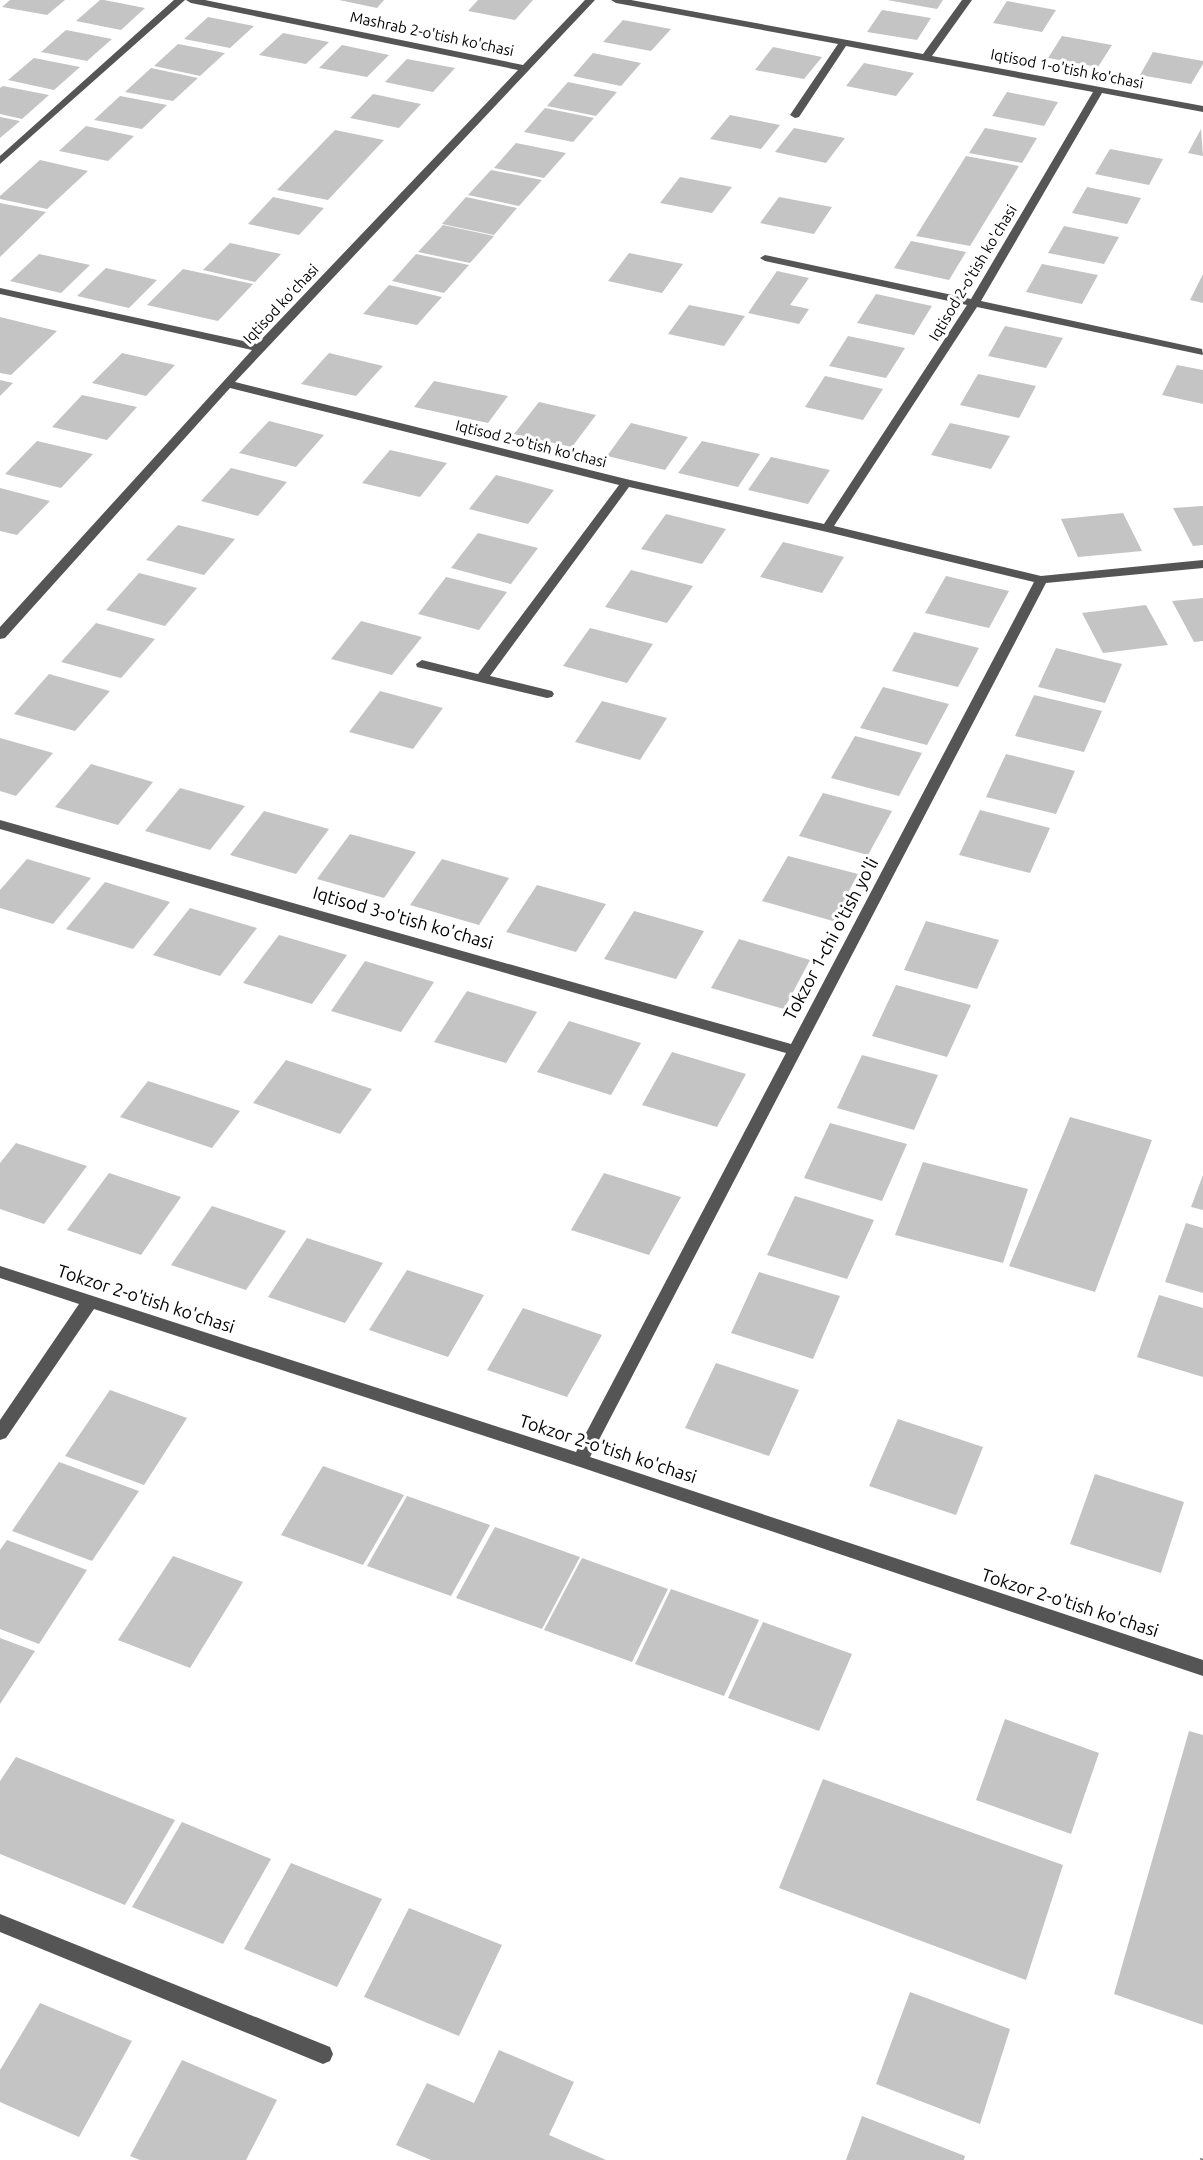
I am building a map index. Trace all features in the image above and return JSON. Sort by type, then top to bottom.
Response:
[{"type":"street","points":[[0,161],[180,0]]},
{"type":"street","name":"Mashrab 2-o'tish ko'chasi","points":[[191,0],[526,69]]},
{"type":"street","name":"Iqtisod ko'chasi","points":[[0,635],[260,348],[590,0]]},
{"type":"street","name":"Iqtisod 1-o'tish ko'chasi","points":[[616,0],[1203,109]]},
{"type":"street","points":[[926,57],[967,0]]},
{"type":"street","points":[[795,115],[844,42]]},
{"type":"street","name":"Iqtisod 2-o'tish ko'chasi","points":[[827,528],[974,303],[1099,90]]},
{"type":"street","points":[[765,258],[1202,352]]},
{"type":"street","points":[[0,291],[260,348]]},
{"type":"street","name":"Iqtisod 2-o'tish ko'chasi","points":[[228,384],[626,483],[827,528],[1041,580]]},
{"type":"street","points":[[481,679],[626,483]]},
{"type":"street","points":[[1041,580],[1203,564]]},
{"type":"street","name":"Tokzor 1-chi o'tish yo'li","points":[[580,1460],[1041,580]]},
{"type":"street","points":[[422,664],[548,694]]},
{"type":"street","name":"Iqtisod 3-o'tish ko'chasi","points":[[0,824],[795,1050]]},
{"type":"street","name":"Tokzor 2-o'tish ko'chasi","points":[[0,1272],[580,1460],[1203,1668]]},
{"type":"street","points":[[0,1433],[90,1301]]},
{"type":"street","points":[[0,1923],[323,2054]]},
{"type":"building","points":[[10,0],[65,0],[47,15],[2,7]]},
{"type":"building","points":[[100,0],[145,8],[121,30],[76,21]]},
{"type":"building","points":[[339,0],[384,0],[377,8]]},
{"type":"building","points":[[478,0],[533,0],[515,20],[468,11]]},
{"type":"building","points":[[887,0],[943,0],[937,9]]},
{"type":"building","points":[[1007,1],[1056,10],[1042,32],[993,23]]},
{"type":"building","points":[[882,10],[931,18],[917,40],[867,32]]},
{"type":"building","points":[[208,17],[254,26],[230,48],[184,39]]},
{"type":"building","points":[[623,20],[671,29],[651,51],[603,42]]},
{"type":"building","points":[[66,30],[112,39],[87,61],[41,52]]},
{"type":"building","points":[[283,33],[329,42],[306,64],[259,55]]},
{"type":"building","points":[[1062,36],[1112,45],[1098,67],[1048,58]]},
{"type":"building","points":[[178,44],[225,53],[200,76],[154,66]]},
{"type":"building","points":[[342,45],[389,55],[367,77],[319,68]]},
{"type":"building","points":[[773,47],[822,57],[804,79],[755,70]]},
{"type":"building","points":[[1153,52],[1203,61],[1203,64],[1191,84],[1140,75]]},
{"type":"building","points":[[593,53],[641,63],[621,86],[573,76]]},
{"type":"building","points":[[34,58],[80,67],[54,90],[8,80]]},
{"type":"building","points":[[407,59],[455,68],[433,92],[385,82]]},
{"type":"building","points":[[864,63],[914,73],[896,96],[846,86]]},
{"type":"building","points":[[151,68],[198,78],[173,101],[125,92]]},
{"type":"building","points":[[568,82],[617,92],[596,116],[547,106]]},
{"type":"building","points":[[3,86],[49,95],[22,119],[0,114],[0,88]]},
{"type":"building","points":[[1007,92],[1058,102],[1044,126],[992,116]]},
{"type":"building","points":[[373,94],[421,104],[399,128],[350,118]]},
{"type":"building","points":[[120,96],[167,105],[142,129],[94,120]]},
{"type":"building","points":[[545,108],[594,118],[573,142],[524,132]]},
{"type":"building","points":[[730,115],[780,125],[761,149],[710,139]]},
{"type":"building","points":[[0,117],[20,121],[0,138]]},
{"type":"building","points":[[86,126],[134,136],[108,161],[59,151]]},
{"type":"building","points":[[794,128],[845,138],[826,163],[775,152]]},
{"type":"building","points":[[985,128],[1037,138],[1022,163],[969,153]]},
{"type":"building","points":[[1201,129],[1203,156],[1188,153]]},
{"type":"building","points":[[335,130],[384,140],[328,200],[277,190]]},
{"type":"building","points":[[516,143],[566,153],[544,178],[494,168]]},
{"type":"building","points":[[1110,149],[1163,159],[1149,185],[1095,174]]},
{"type":"building","points":[[966,156],[1019,166],[970,246],[916,236]]},
{"type":"building","points":[[40,160],[88,171],[47,209],[0,199],[0,196]]},
{"type":"building","points":[[491,170],[542,180],[519,206],[468,195]]},
{"type":"building","points":[[680,177],[732,187],[712,213],[660,203]]},
{"type":"building","points":[[1087,187],[1141,198],[1127,224],[1072,213]]},
{"type":"building","points":[[273,197],[324,208],[299,235],[248,224]]},
{"type":"building","points":[[466,197],[517,208],[494,235],[442,224]]},
{"type":"building","points":[[779,197],[832,207],[814,234],[760,223]]},
{"type":"building","points":[[0,203],[46,212],[0,257]]},
{"type":"building","points":[[443,225],[494,236],[470,263],[418,252]]},
{"type":"building","points":[[1064,226],[1119,237],[1104,264],[1048,253]]},
{"type":"building","points":[[911,241],[966,252],[949,280],[894,268]]},
{"type":"building","points":[[230,243],[281,254],[255,282],[203,270]]},
{"type":"building","points":[[629,253],[683,264],[662,293],[608,281]]},
{"type":"building","points":[[39,254],[90,265],[61,293],[10,281]]},
{"type":"building","points":[[416,254],[469,265],[444,293],[392,281]]},
{"type":"building","points":[[1042,264],[1098,275],[1082,304],[1026,292]]},
{"type":"building","points":[[106,268],[157,280],[129,308],[77,296]]},
{"type":"building","points":[[183,269],[253,284],[218,321],[147,305]]},
{"type":"building","points":[[777,271],[809,278],[790,305],[809,309],[799,324],[748,313]]},
{"type":"building","points":[[1203,274],[1203,303],[1190,300]]},
{"type":"building","points":[[389,285],[442,297],[417,325],[363,314]]},
{"type":"building","points":[[876,294],[932,306],[914,335],[857,323]]},
{"type":"building","points":[[689,305],[745,316],[724,346],[668,334]]},
{"type":"building","points":[[0,317],[57,331],[11,375],[0,373]]},
{"type":"building","points":[[1005,326],[1063,338],[1046,368],[988,356]]},
{"type":"building","points":[[848,336],[905,348],[886,378],[829,366]]},
{"type":"building","points":[[122,353],[175,365],[146,396],[92,383]]},
{"type":"building","points":[[329,353],[383,366],[356,396],[301,384]]},
{"type":"building","points":[[1177,365],[1203,370],[1203,404],[1162,395]]},
{"type":"building","points":[[978,374],[1036,386],[1019,418],[960,405]]},
{"type":"building","points":[[825,376],[883,389],[863,420],[805,407]]},
{"type":"building","points":[[0,380],[13,383],[0,396]]},
{"type":"building","points":[[434,381],[508,396],[488,423],[414,407]]},
{"type":"building","points":[[82,395],[137,407],[107,440],[52,427]]},
{"type":"building","points":[[539,402],[596,415],[572,447],[514,434]]},
{"type":"building","points":[[269,421],[324,435],[296,467],[239,453]]},
{"type":"building","points":[[631,423],[688,437],[665,470],[607,456]]},
{"type":"building","points":[[950,423],[1010,436],[991,469],[931,455]]},
{"type":"building","points":[[37,441],[93,454],[61,488],[5,474]]},
{"type":"building","points":[[702,441],[760,454],[738,487],[678,473]]},
{"type":"building","points":[[390,450],[447,463],[420,497],[362,483]]},
{"type":"building","points":[[771,457],[830,470],[808,504],[748,490]]},
{"type":"building","points":[[231,468],[287,482],[258,516],[201,501]]},
{"type":"building","points":[[496,475],[554,490],[528,524],[469,509]]},
{"type":"building","points":[[0,488],[50,501],[17,535],[0,531]]},
{"type":"building","points":[[1203,506],[1203,545],[1193,546],[1173,508]]},
{"type":"building","points":[[1123,513],[1142,551],[1078,557],[1061,519]]},
{"type":"building","points":[[666,514],[726,529],[702,564],[641,549]]},
{"type":"building","points":[[178,525],[235,539],[204,575],[146,560]]},
{"type":"building","points":[[478,533],[538,548],[511,584],[451,568]]},
{"type":"building","points":[[783,542],[844,557],[822,593],[760,577]]},
{"type":"building","points":[[631,570],[693,586],[667,623],[605,607]]},
{"type":"building","points":[[139,573],[197,588],[165,626],[106,610]]},
{"type":"building","points":[[946,576],[1009,591],[989,628],[925,613]]},
{"type":"building","points":[[446,577],[507,592],[479,630],[418,614]]},
{"type":"building","points":[[1203,598],[1203,641],[1194,642],[1172,601]]},
{"type":"building","points":[[1146,605],[1168,645],[1103,653],[1082,613]]},
{"type":"building","points":[[361,621],[422,637],[392,675],[331,659]]},
{"type":"building","points":[[96,623],[155,639],[121,678],[61,662]]},
{"type":"building","points":[[590,628],[653,644],[627,683],[563,666]]},
{"type":"building","points":[[914,632],[979,648],[958,687],[892,671]]},
{"type":"building","points":[[1056,648],[1122,664],[1105,703],[1038,687]]},
{"type":"building","points":[[49,674],[110,691],[75,731],[14,714]]},
{"type":"building","points":[[883,687],[949,704],[927,745],[860,728]]},
{"type":"building","points":[[380,691],[443,708],[413,749],[349,732]]},
{"type":"building","points":[[1034,695],[1102,711],[1084,752],[1015,736]]},
{"type":"building","points":[[602,701],[667,718],[640,760],[575,742]]},
{"type":"building","points":[[855,736],[922,753],[899,796],[831,778]]},
{"type":"building","points":[[0,738],[53,753],[16,796],[0,791]]},
{"type":"building","points":[[1006,754],[1075,771],[1056,814],[986,797]]},
{"type":"building","points":[[91,764],[153,782],[118,825],[55,807]]},
{"type":"building","points":[[180,788],[245,806],[210,850],[145,831]]},
{"type":"building","points":[[823,793],[892,811],[868,855],[799,836]]},
{"type":"building","points":[[980,810],[1050,828],[1030,873],[959,855]]},
{"type":"building","points":[[264,811],[329,829],[296,874],[230,855]]},
{"type":"building","points":[[350,834],[416,852],[384,898],[317,879]]},
{"type":"building","points":[[788,856],[858,874],[833,921],[762,901]]},
{"type":"building","points":[[27,859],[91,878],[53,924],[0,908],[0,890]]},
{"type":"building","points":[[442,859],[509,878],[479,925],[410,905]]},
{"type":"building","points":[[105,882],[170,902],[133,949],[66,929]]},
{"type":"building","points":[[537,885],[606,904],[576,952],[506,932]]},
{"type":"building","points":[[190,908],[257,928],[220,976],[153,955]]},
{"type":"building","points":[[634,911],[704,931],[676,979],[604,959]]},
{"type":"building","points":[[926,921],[999,940],[977,989],[904,970]]},
{"type":"building","points":[[279,935],[347,955],[312,1004],[243,983]]},
{"type":"building","points":[[739,939],[810,960],[784,1009],[711,988]]},
{"type":"building","points":[[365,961],[434,982],[401,1032],[331,1011]]},
{"type":"building","points":[[896,985],[971,1005],[947,1057],[872,1036]]},
{"type":"building","points":[[467,991],[537,1012],[506,1063],[434,1042]]},
{"type":"building","points":[[569,1021],[641,1043],[611,1095],[537,1072]]},
{"type":"building","points":[[672,1052],[746,1074],[717,1127],[642,1105]]},
{"type":"building","points":[[862,1055],[938,1075],[914,1130],[837,1108]]},
{"type":"building","points":[[286,1060],[372,1089],[340,1134],[253,1103]]},
{"type":"building","points":[[148,1081],[240,1111],[212,1148],[120,1117]]},
{"type":"building","points":[[1070,1117],[1152,1140],[1095,1292],[1009,1266]]},
{"type":"building","points":[[830,1123],[907,1144],[882,1201],[804,1178]]},
{"type":"building","points":[[16,1143],[87,1166],[44,1224],[0,1209],[0,1163]]},
{"type":"building","points":[[923,1162],[1028,1189],[1003,1263],[895,1235]]},
{"type":"building","points":[[109,1173],[181,1197],[141,1255],[67,1230]]},
{"type":"building","points":[[604,1173],[681,1197],[649,1255],[571,1230]]},
{"type":"building","points":[[1203,1175],[1203,1210],[1191,1207]]},
{"type":"building","points":[[795,1196],[874,1220],[847,1279],[767,1255]]},
{"type":"building","points":[[212,1206],[286,1231],[246,1290],[171,1265]]},
{"type":"building","points":[[1186,1223],[1203,1228],[1203,1293],[1165,1282]]},
{"type":"building","points":[[307,1238],[383,1263],[345,1323],[268,1297]]},
{"type":"building","points":[[407,1270],[484,1295],[448,1357],[369,1330]]},
{"type":"building","points":[[759,1272],[840,1296],[813,1359],[731,1333]]},
{"type":"building","points":[[1159,1295],[1203,1308],[1203,1377],[1137,1357]]},
{"type":"building","points":[[523,1308],[602,1335],[567,1397],[487,1370]]},
{"type":"building","points":[[716,1363],[799,1390],[769,1456],[685,1428]]},
{"type":"building","points":[[110,1390],[187,1418],[144,1485],[65,1456]]},
{"type":"building","points":[[898,1419],[983,1447],[956,1515],[869,1486]]},
{"type":"building","points":[[59,1462],[139,1491],[92,1561],[12,1531]]},
{"type":"building","points":[[323,1466],[404,1495],[363,1565],[281,1535]]},
{"type":"building","points":[[1095,1474],[1184,1502],[1161,1573],[1070,1544]]},
{"type":"building","points":[[407,1496],[490,1525],[451,1596],[367,1566]]},
{"type":"building","points":[[495,1527],[580,1557],[542,1629],[456,1598]]},
{"type":"building","points":[[7,1540],[87,1570],[39,1644],[0,1629],[0,1550]]},
{"type":"building","points":[[173,1556],[243,1582],[190,1668],[118,1640]]},
{"type":"building","points":[[582,1558],[668,1589],[632,1662],[544,1630]]},
{"type":"building","points":[[671,1589],[759,1620],[724,1696],[635,1664]]},
{"type":"building","points":[[763,1622],[852,1654],[819,1731],[728,1698]]},
{"type":"building","points":[[0,1638],[35,1651],[0,1704]]},
{"type":"building","points":[[1005,1719],[1099,1753],[1071,1834],[976,1800]]},
{"type":"building","points":[[1189,1731],[1203,1735],[1203,2025],[1114,1994]]},
{"type":"building","points":[[16,1757],[175,1820],[125,1905],[0,1854],[0,1781]]},
{"type":"building","points":[[823,1779],[1063,1865],[1026,1980],[779,1888]]},
{"type":"building","points":[[182,1822],[271,1859],[223,1944],[132,1907]]},
{"type":"building","points":[[291,1863],[382,1899],[337,1987],[244,1949]]},
{"type":"building","points":[[409,1908],[502,1945],[459,2036],[364,1997]]},
{"type":"building","points":[[910,1992],[1010,2029],[980,2124],[876,2084]]},
{"type":"building","points":[[40,2003],[132,2041],[79,2137],[0,2102],[0,2070]]},
{"type":"building","points":[[499,2050],[574,2082],[549,2135],[606,2160],[431,2160],[396,2145],[427,2083],[474,2103]]},
{"type":"building","points":[[182,2060],[277,2100],[246,2160],[140,2160],[130,2156]]},
{"type":"building","points":[[862,2116],[965,2156],[964,2160],[846,2160]]}]
